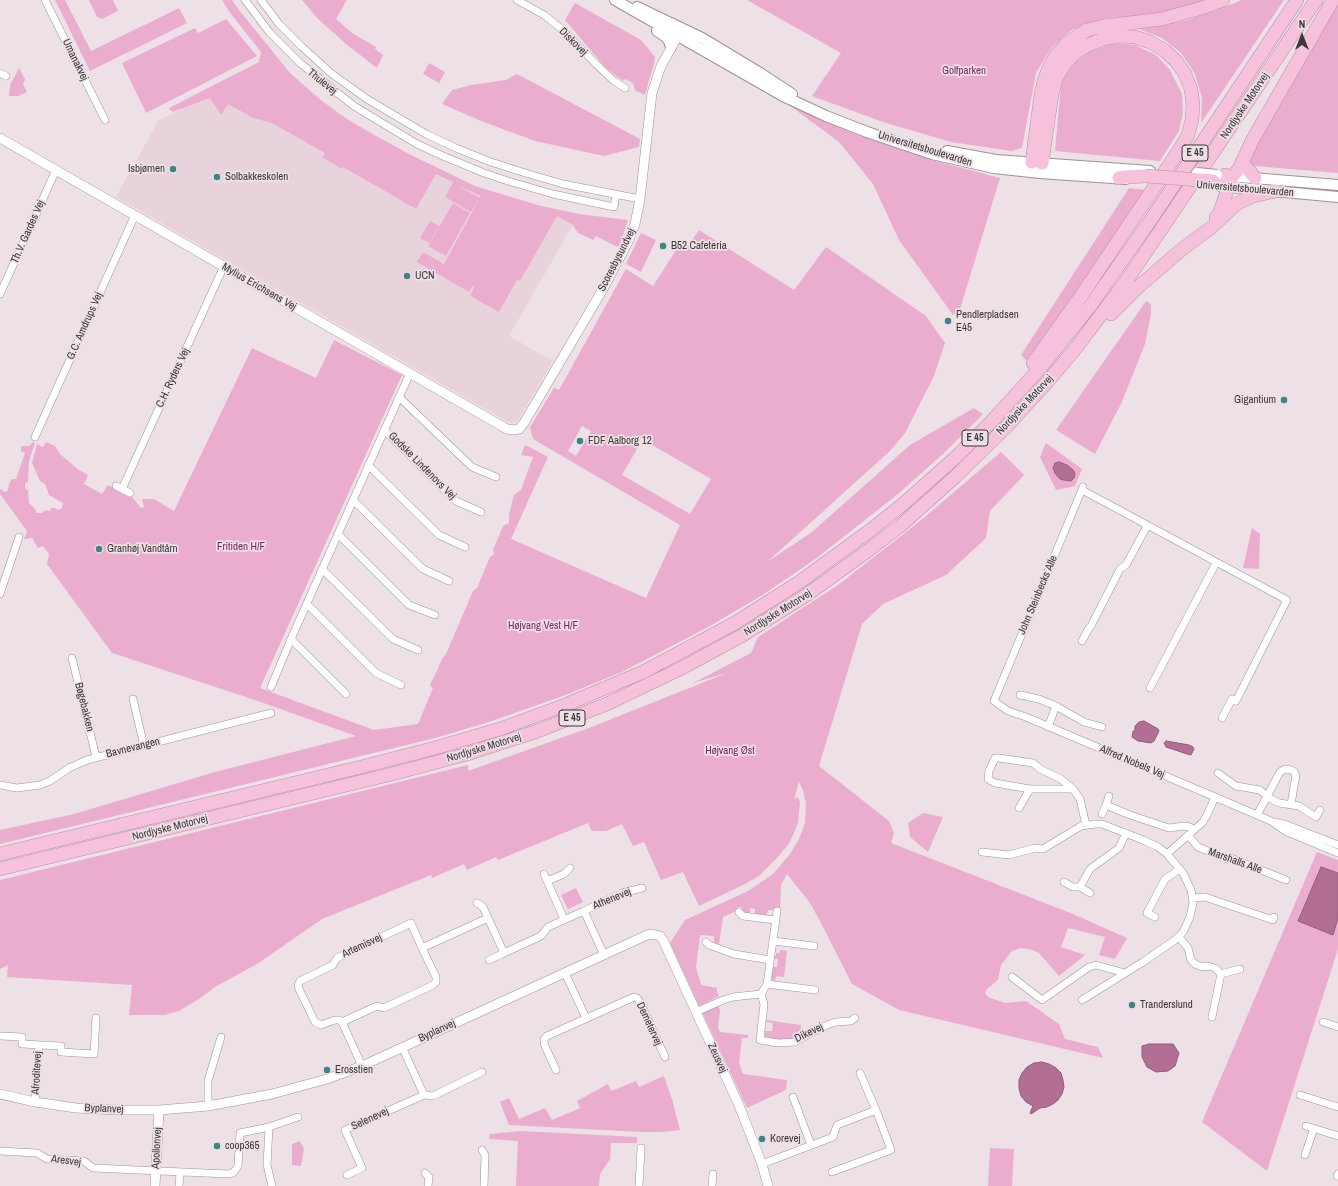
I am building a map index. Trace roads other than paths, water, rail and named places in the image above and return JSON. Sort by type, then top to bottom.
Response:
[{"type":"highway","points":[[1037,163],[1041,94],[1044,81],[1056,55],[1066,44],[1087,30],[1104,26],[1162,19],[1202,8],[1223,0]]},
{"type":"highway","name":"Nordjyske Motorvej","points":[[0,854],[435,748],[493,731],[543,714],[587,697],[643,672],[708,638],[802,581],[902,505],[956,457],[991,422],[1042,366],[1091,305],[1152,218],[1298,0]]},
{"type":"highway","name":"Nordjyske Motorvej","points":[[0,869],[392,774],[467,754],[535,732],[644,687],[698,660],[743,635],[808,594],[899,527],[956,476],[1008,425],[1049,380],[1080,343],[1127,280],[1316,0]]},
{"type":"highway","points":[[1119,178],[1146,176],[1222,180],[1239,169],[1253,139],[1333,0]]},
{"type":"highway","points":[[842,552],[937,466],[988,417],[1020,382],[1049,342],[1188,135],[1192,120],[1193,104],[1191,89],[1185,74],[1176,61],[1164,50],[1150,42],[1119,36],[1088,44],[1075,53],[1064,65],[1056,79],[1037,163]]},
{"type":"highway","points":[[1242,162],[1255,178]]},
{"type":"highway","points":[[1200,235],[1220,212],[1224,201],[1222,180]]},
{"type":"highway","points":[[1049,380],[1136,289],[1200,235],[1212,227],[1232,208],[1240,202],[1253,196],[1276,191]]},
{"type":"main road","name":"Universitetsboulevarden","points":[[614,0],[679,32],[702,38],[760,73],[800,100],[869,128],[956,153],[996,160],[1037,163],[1146,176]]},
{"type":"main road","points":[[614,0],[666,37],[671,47]]},
{"type":"main road","name":"Universitetsboulevarden","points":[[620,0],[646,11],[783,96],[826,116],[868,132],[916,149],[994,168],[1040,173],[1119,178]]},
{"type":"main road","name":"Universitetsboulevarden","points":[[1222,180],[1255,178],[1338,185]]},
{"type":"main road","name":"Universitetsboulevarden","points":[[1222,180],[1276,191],[1338,197]]},
{"type":"street","name":"Umanakvej","points":[[46,0],[105,120]]},
{"type":"street","name":"Thulevej","points":[[245,0],[270,33],[300,64],[354,106],[417,144],[484,173],[553,194],[614,207],[616,195]]},
{"type":"street","name":"Thulevej","points":[[261,0],[279,24],[332,74],[367,99],[423,132],[488,161],[522,172],[556,182],[640,199]]},
{"type":"street","name":"Diskovej","points":[[517,0],[544,15],[564,31],[614,81],[626,88]]},
{"type":"street","name":"Scoresbysundvej","points":[[519,429],[591,310],[627,244],[635,224],[640,199],[651,98],[661,66],[679,32]]},
{"type":"street","points":[[417,144],[423,132]]},
{"type":"street","name":"Mylius Erichsens Vej","points":[[0,138],[507,430],[519,429]]},
{"type":"street","points":[[484,173],[488,161]]},
{"type":"street","name":"Th.V. Gardes Vej","points":[[0,294],[56,170]]},
{"type":"street","points":[[553,194],[556,182]]},
{"type":"street","name":"G.C. Amdrups Vej","points":[[35,437],[135,215]]},
{"type":"street","name":"C.H. Ryders Vej","points":[[130,493],[119,488],[224,266]]},
{"type":"street","name":"Godske Lindenovs Vej","points":[[271,687],[306,604],[410,373]]},
{"type":"street","points":[[399,397],[472,467],[496,477]]},
{"type":"street","name":"Godske Lindenovs Vej","points":[[384,430],[456,501],[481,512]]},
{"type":"street","points":[[368,466],[439,535],[465,547]]},
{"type":"street","name":"John Steinbecks Alle","points":[[994,700],[1083,489],[1147,526],[1287,600],[1236,701],[1232,699],[1222,718]]},
{"type":"street","points":[[353,500],[424,569],[449,581]]},
{"type":"street","points":[[1082,641],[1120,570],[1126,565],[1147,526]]},
{"type":"street","points":[[338,534],[409,605],[435,615]]},
{"type":"street","points":[[0,594],[19,537]]},
{"type":"street","points":[[1150,688],[1216,563]]},
{"type":"street","points":[[322,569],[394,639],[418,650]]},
{"type":"street","points":[[306,604],[376,673],[401,685]]},
{"type":"street","points":[[291,639],[346,694]]},
{"type":"street","name":"Bøgebakken","points":[[72,658],[96,757]]},
{"type":"street","points":[[1020,695],[1039,699],[1056,706],[1084,722],[1102,727]]},
{"type":"street","points":[[133,699],[144,746]]},
{"type":"street","name":"Alfred Nobels Vej","points":[[994,700],[1008,711],[1026,717],[1271,821],[1285,830],[1338,853]]},
{"type":"street","points":[[1048,727],[1056,706]]},
{"type":"street","name":"Bavnevangen","points":[[0,785],[17,788],[40,785],[50,781],[78,763],[96,757],[271,713]]},
{"type":"street","points":[[1073,789],[1030,789],[995,783],[988,779],[989,771],[995,758],[1033,763],[1040,769],[1061,779],[1073,789],[1080,799],[1086,825]]},
{"type":"street","points":[[1257,815],[1280,772],[1285,769],[1292,770],[1296,779],[1291,804]]},
{"type":"street","points":[[1218,773],[1236,786],[1260,790],[1269,798],[1279,803],[1299,806],[1316,817],[1320,810]]},
{"type":"street","points":[[1020,808],[1030,789]]},
{"type":"street","points":[[1102,814],[1109,796]]},
{"type":"street","points":[[1167,854],[1203,822],[1215,797]]},
{"type":"street","points":[[1106,805],[1169,828],[1184,826],[1190,827],[1191,832]]},
{"type":"street","name":"Alfred Nobels Vej","points":[[1271,821],[1287,824],[1338,845]]},
{"type":"street","points":[[982,852],[1009,856],[1035,848],[1043,849],[1074,830],[1086,825],[1102,824],[1158,847],[1167,854],[1180,869],[1187,880],[1192,898],[1190,917],[1183,932],[1179,937],[1143,962],[1082,1000]]},
{"type":"street","name":"Marshalls Alle","points":[[1191,832],[1198,847],[1227,858],[1231,858],[1286,880]]},
{"type":"street","points":[[1080,887],[1090,869],[1119,848],[1126,833]]},
{"type":"street","points":[[547,881],[564,874],[570,868]]},
{"type":"street","points":[[1155,917],[1147,913],[1165,879],[1180,869]]},
{"type":"street","points":[[544,874],[564,919]]},
{"type":"street","points":[[1064,882],[1073,887],[1080,887],[1090,893]]},
{"type":"street","name":"Athenevej","points":[[490,960],[541,936],[548,927],[564,919],[622,893],[642,888]]},
{"type":"street","points":[[1192,898],[1205,894],[1273,918]]},
{"type":"street","points":[[477,903],[483,907],[504,953]]},
{"type":"street","name":"Athenevej","points":[[584,911],[604,954]]},
{"type":"street","points":[[696,1012],[733,997],[761,994],[767,984],[777,911]]},
{"type":"street","points":[[738,912],[743,916],[775,920]]},
{"type":"street","points":[[422,948],[488,918]]},
{"type":"street","name":"Artemisvej","points":[[413,922],[422,948],[436,977],[436,982],[433,985],[384,1008],[377,1006],[342,1022],[335,1020],[321,1025],[315,1022],[299,989],[298,985],[300,981],[334,965],[337,958],[413,922]]},
{"type":"street","name":"Byplanvej","points":[[0,1094],[36,1102],[76,1108],[159,1110],[208,1106],[272,1094],[327,1079],[362,1066],[649,934],[657,935]]},
{"type":"street","name":"Zeusvej","points":[[657,935],[663,940],[738,1103],[762,1164],[768,1186]]},
{"type":"street","points":[[1179,937],[1188,948],[1191,960],[1195,964],[1202,967],[1215,968],[1221,974]]},
{"type":"street","points":[[773,941],[814,946]]},
{"type":"street","points":[[706,942],[734,954],[770,960]]},
{"type":"street","points":[[1012,977],[1042,1000],[1089,967],[1096,965],[1125,973]]},
{"type":"street","points":[[1221,974],[1240,969]]},
{"type":"street","points":[[565,972],[586,1018]]},
{"type":"street","points":[[1212,1017],[1221,974]]},
{"type":"street","points":[[767,984],[814,990]]},
{"type":"street","name":"Dikevej","points":[[761,994],[764,1004],[760,1040],[778,1043],[794,1042],[827,1024],[851,1021],[855,1018]]},
{"type":"street","name":"Demetervej","points":[[556,1070],[544,1043],[544,1039],[547,1036],[634,997],[637,998],[665,1057]]},
{"type":"street","name":"Afroditevej","points":[[0,1036],[22,1037],[22,1044],[61,1046],[61,1052],[94,1054],[96,1018]]},
{"type":"street","points":[[342,1022],[362,1066]]},
{"type":"street","points":[[1323,1022],[1338,1027]]},
{"type":"street","points":[[208,1106],[208,1081],[221,1037]]},
{"type":"street","name":"Afroditevej","points":[[36,1102],[39,1045]]},
{"type":"street","points":[[402,1047],[424,1095]]},
{"type":"street","name":"Selenevej","points":[[347,1175],[362,1168],[345,1130],[424,1095],[433,1096],[482,1072]]},
{"type":"street","points":[[832,1172],[891,1150],[860,1073]]},
{"type":"street","points":[[1300,1095],[1338,1107]]},
{"type":"street","points":[[793,1097],[811,1145]]},
{"type":"street","name":"Apollonvej","points":[[155,1186],[159,1110]]},
{"type":"street","points":[[762,1164],[833,1137],[837,1125],[876,1110]]},
{"type":"street","points":[[272,1186],[268,1165],[269,1127],[298,1117]]},
{"type":"street","name":"Aresvej","points":[[0,1151],[37,1153],[47,1159],[84,1161],[93,1168],[228,1174],[233,1173],[238,1166],[240,1133],[269,1127]]},
{"type":"street","points":[[1305,1155],[1310,1127],[1338,1136]]},
{"type":"street","points":[[639,1186],[641,1148]]},
{"type":"street","points":[[482,1150],[485,1155],[484,1186]]},
{"type":"street","points":[[179,1186],[180,1173]]},
{"type":"street","points":[[425,1173],[429,1177],[428,1186]]},
{"type":"street","points":[[712,1186],[713,1174]]},
{"type":"place","name":"Isbjørnen","points":[[173,169]]},
{"type":"place","name":"Solbakkeskolen","points":[[217,177]]},
{"type":"place","name":"B52 Cafeteria","points":[[663,246]]},
{"type":"place","name":"UCN","points":[[407,276]]},
{"type":"place","name":"Pendlerpladsen E45","points":[[948,321]]},
{"type":"place","name":"Gigantium","points":[[1284,400]]},
{"type":"place","name":"FDF Aalborg 12","points":[[580,441]]},
{"type":"place","name":"Granhøj Vandtårn","points":[[99,549]]},
{"type":"place","name":"Tranderslund","points":[[1132,1005]]},
{"type":"place","name":"Erosstien","points":[[327,1070]]},
{"type":"place","name":"Korevej","points":[[762,1139]]},
{"type":"place","name":"coop365","points":[[217,1146]]},
{"type":"park label","name":"Golfparken","points":[[964,71]]},
{"type":"park label","name":"Fritiden H/F","points":[[241,547]]},
{"type":"park label","name":"Højvang Vest H/F","points":[[543,626]]},
{"type":"park label","name":"Højvang Øst","points":[[730,751]]}]
